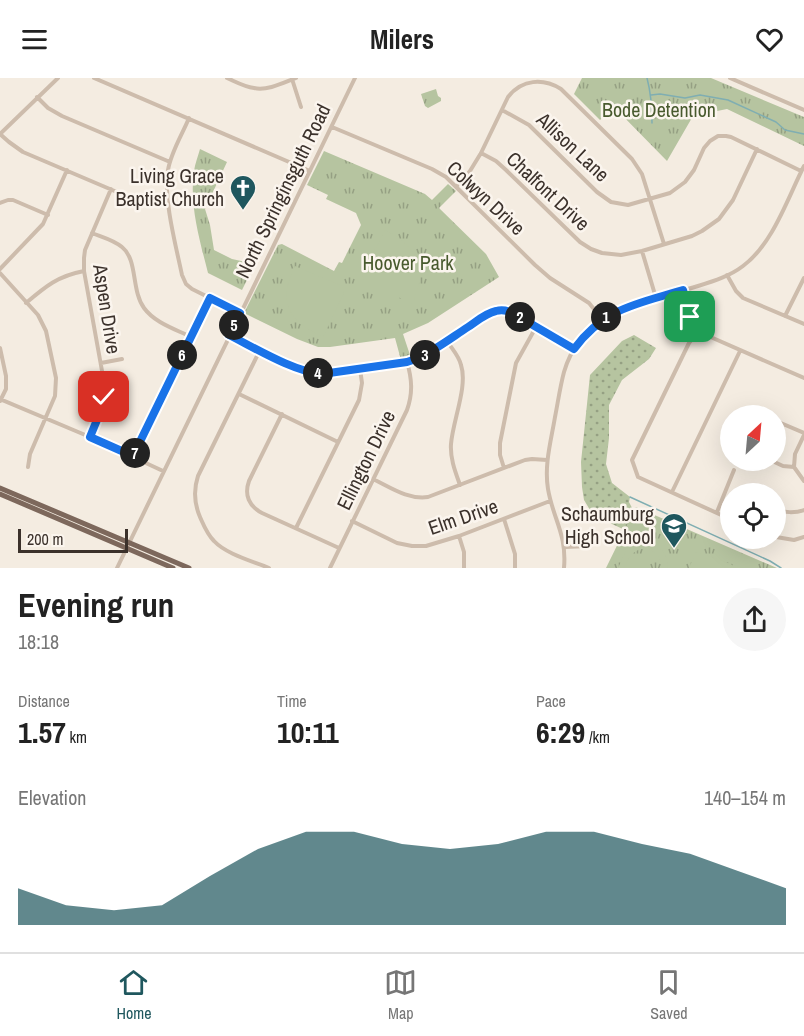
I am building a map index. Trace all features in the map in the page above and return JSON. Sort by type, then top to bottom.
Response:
[{"type":"main road","points":[[0,488],[173,568]]},
{"type":"main road","points":[[0,494],[189,568]]},
{"type":"street","points":[[58,78],[0,134],[16,148],[111,189],[147,204],[168,204]]},
{"type":"street","points":[[94,78],[104,80],[310,171]]},
{"type":"street","points":[[227,78],[259,89],[294,79],[301,107]]},
{"type":"street","name":"North Springinsguth Road","points":[[117,568],[355,78]]},
{"type":"street","points":[[730,78],[804,110]]},
{"type":"street","points":[[456,187],[482,153],[508,97],[517,87],[527,82],[551,83],[561,89],[632,159],[642,174],[664,244]]},
{"type":"street","points":[[37,97],[58,114],[170,162]]},
{"type":"street","name":"Allison Lane","points":[[502,110],[529,125],[597,192],[611,202],[628,205],[670,193],[686,182],[706,144],[713,138],[722,136],[728,136],[801,171]]},
{"type":"street","points":[[189,118],[170,162],[167,179],[168,204],[183,279],[192,289],[240,313]]},
{"type":"street","name":"Colwyn Drive","points":[[332,128],[432,169],[446,177],[535,266],[589,303],[602,319]]},
{"type":"street","name":"Chalfont Drive","points":[[482,153],[506,170],[585,246],[612,255],[642,251],[702,231],[718,219],[733,200],[757,149]]},
{"type":"street","points":[[564,568],[565,547],[550,501],[547,460],[564,371],[574,349],[602,319],[623,308],[717,280],[743,266],[758,253],[777,222],[804,166]]},
{"type":"street","points":[[28,467],[30,454],[54,396],[56,378],[46,331],[38,315],[0,271],[39,230],[67,170]]},
{"type":"street","name":"Aspen Drive","points":[[90,437],[104,397],[104,382],[84,271],[84,254],[111,189]]},
{"type":"street","points":[[0,203],[13,200],[48,214]]},
{"type":"street","points":[[92,233],[117,244],[126,251],[137,295],[147,311],[159,321],[191,337]]},
{"type":"street","points":[[642,251],[656,298]]},
{"type":"street","points":[[26,303],[56,279],[84,271]]},
{"type":"street","points":[[727,275],[743,298],[804,324]]},
{"type":"street","points":[[785,316],[804,278]]},
{"type":"street","points":[[683,290],[690,317],[710,338],[804,378]]},
{"type":"street","points":[[133,456],[210,298]]},
{"type":"street","points":[[229,335],[296,368],[322,374],[407,362],[428,354],[488,314],[499,310],[509,311],[574,349]]},
{"type":"street","points":[[504,468],[500,443],[516,363],[536,327]]},
{"type":"street","points":[[700,330],[689,343],[632,460],[639,477],[720,514]]},
{"type":"street","points":[[447,341],[460,362],[463,373],[451,443],[452,462],[460,484]]},
{"type":"street","points":[[0,348],[3,354],[6,389],[0,400],[90,437],[163,471]]},
{"type":"street","points":[[260,350],[198,476],[194,490],[196,508],[205,530],[214,541],[226,550],[268,568]]},
{"type":"street","points":[[672,492],[740,351]]},
{"type":"street","points":[[101,363],[122,359]]},
{"type":"street","name":"Ellington Drive","points":[[330,568],[410,403],[412,382],[407,362]]},
{"type":"street","points":[[296,528],[360,394],[362,383],[360,369]]},
{"type":"street","points":[[239,394],[338,441]]},
{"type":"street","points":[[282,414],[249,481],[247,491],[249,501],[262,513],[339,548]]},
{"type":"street","points":[[786,426],[804,434],[795,454],[794,467],[804,481]]},
{"type":"street","points":[[374,479],[406,495],[428,497],[532,459],[547,460]]},
{"type":"street","points":[[786,466],[794,467]]},
{"type":"street","points":[[717,512],[735,471]]},
{"type":"street","name":"Elm Drive","points":[[352,521],[390,540],[411,546],[432,545],[550,501]]},
{"type":"street","points":[[786,511],[804,510]]},
{"type":"street","points":[[504,519],[515,555],[515,568]]},
{"type":"street","points":[[459,536],[464,552],[464,568]]},
{"type":"street","points":[[786,539],[794,540],[804,537]]},
{"type":"street","points":[[565,547],[589,546]]},
{"type":"green space","name":"Bode Detention","points":[[582,78],[711,78],[804,117],[804,146],[727,109],[693,116],[667,161],[614,107],[600,120],[574,94]]},
{"type":"green space","points":[[436,89],[441,101],[428,108],[421,94]]},
{"type":"green space","points":[[200,149],[227,162],[205,209],[214,250],[232,259],[255,264],[242,290],[208,273],[196,223],[193,197],[194,171]]},
{"type":"green space","name":"Hoover Park","points":[[324,151],[425,194],[432,200],[448,184],[456,191],[439,208],[486,254],[499,277],[428,323],[403,334],[411,358],[401,360],[395,338],[318,347],[244,313],[278,245],[282,244],[334,271],[339,262],[342,263],[361,225],[356,213],[326,199],[328,195],[307,185]]},
{"type":"green space","points":[[385,230],[405,244],[417,260],[419,280],[412,304],[364,280],[362,274]]},
{"type":"green space","points":[[295,266],[342,286],[344,293],[323,337],[301,324],[289,309],[287,290]]},
{"type":"green space","points":[[634,335],[656,348],[649,359],[622,380],[609,405],[606,464],[612,483],[630,497],[629,502],[634,512],[625,530],[590,510],[584,500],[581,462],[590,375],[622,341]]},
{"type":"green space","name":"Schaumburg High School","points":[[636,507],[720,543],[720,549],[733,549],[777,568],[606,568]]},
{"type":"green space","points":[[631,540],[636,542],[635,544],[648,543],[658,547],[665,556],[668,568],[662,568],[657,555],[644,549],[631,555],[624,568],[618,568]]},
{"type":"green space","points":[[696,552],[731,564],[735,568],[689,568]]},
{"type":"waterway","points":[[647,78],[652,123]]},
{"type":"waterway","points":[[651,95],[685,98],[700,95],[728,100],[776,122],[785,130],[804,134]]},
{"type":"waterway","points":[[630,497],[781,568]]},
{"type":"place","name":"Living Grace Baptist Church","points":[[243,211]]},
{"type":"place","name":"Schaumburg High School","points":[[674,549]]},
{"type":"route","points":[[104,397],[90,437],[133,456],[210,298],[240,313],[229,335],[296,368],[322,374],[415,360],[428,354],[493,311],[499,310],[509,311],[574,349],[589,331],[609,315],[623,308],[683,290],[690,317]]}]
